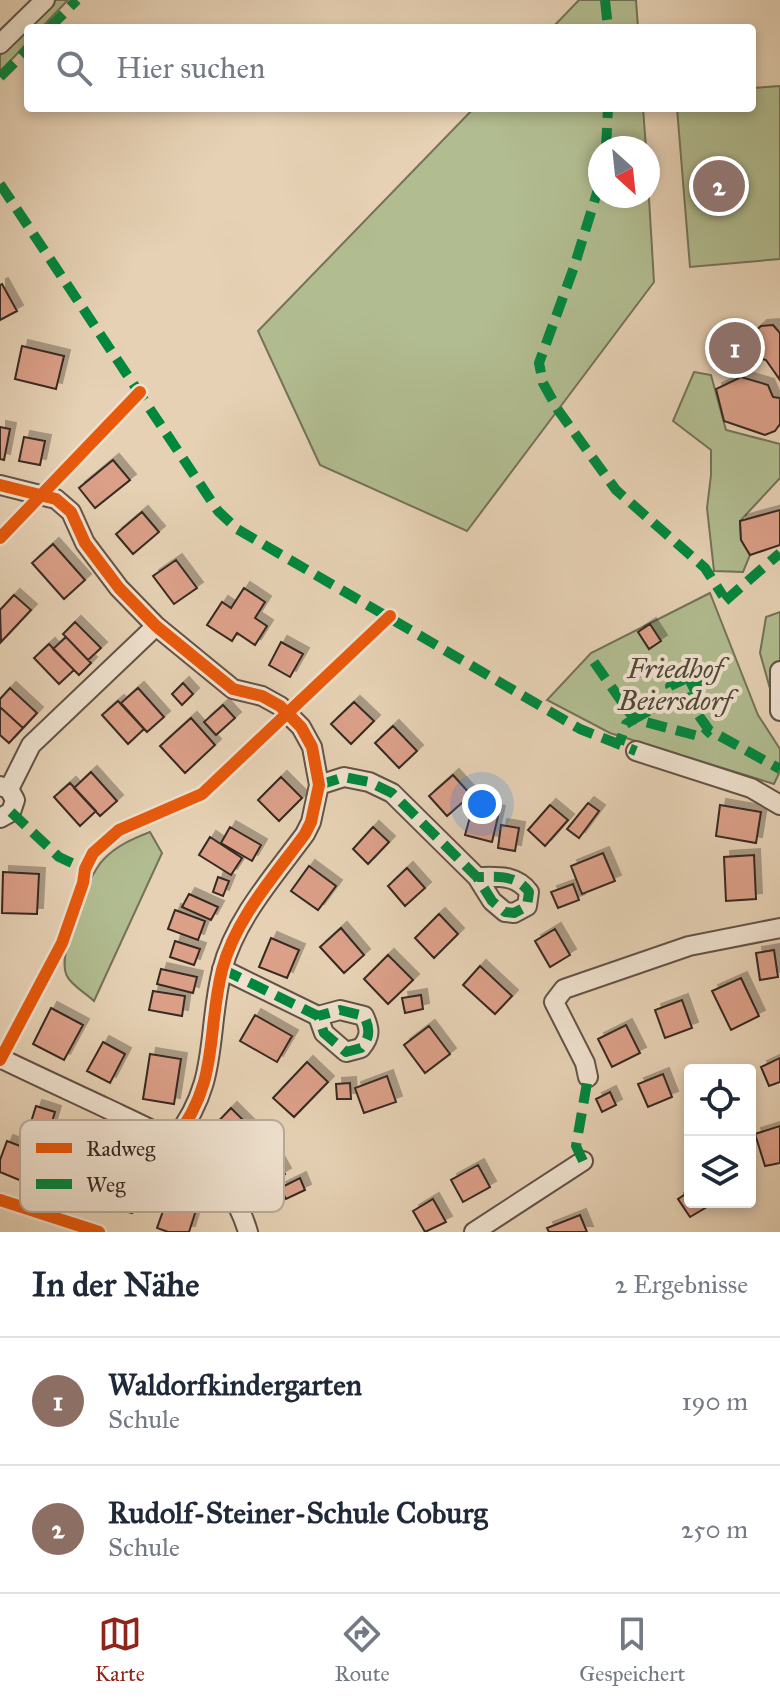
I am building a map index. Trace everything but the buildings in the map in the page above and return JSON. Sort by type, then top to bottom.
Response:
[{"type":"street","points":[[0,44],[45,0]]},
{"type":"street","points":[[0,485],[56,499],[71,512],[85,543],[119,588],[156,626],[233,689],[262,696],[289,714],[301,727],[312,747],[319,785],[305,834],[247,914],[222,969],[208,1072],[189,1120]]},
{"type":"street","points":[[0,818],[6,817],[14,807],[15,800],[4,788],[31,745],[156,626]]},
{"type":"street","points":[[780,671],[780,711]]},
{"type":"street","points":[[636,751],[751,788],[780,805]]},
{"type":"street","points":[[319,785],[344,777],[369,782],[392,793],[477,877]]},
{"type":"street","points":[[588,1077],[585,1063],[554,1002],[564,989],[689,946],[780,928]]},
{"type":"street","points":[[222,969],[318,1016]]},
{"type":"street","points":[[0,1058],[132,1120]]},
{"type":"street","points":[[474,1232],[583,1161]]},
{"type":"street","points":[[239,1212],[248,1232]]},
{"type":"green space","points":[[54,0],[68,0],[45,24],[30,24]]},
{"type":"green space","points":[[579,0],[636,0],[638,24],[556,24]]},
{"type":"green space","points":[[24,31],[24,46],[0,72],[0,55]]},
{"type":"green space","points":[[780,86],[780,259],[690,267],[677,112],[756,112],[756,88]]},
{"type":"green space","points":[[470,112],[643,112],[645,136],[588,136],[588,208],[650,208],[654,282],[467,531],[320,465],[258,331]]},
{"type":"green space","points":[[694,372],[711,375],[726,430],[780,444],[780,478],[740,521],[741,540],[750,555],[743,572],[714,571],[707,508],[711,450],[673,421]]},
{"type":"green space","name":"Friedhof Beiersdorf","points":[[710,593],[758,715],[780,749],[780,771],[774,784],[610,733],[547,700],[591,653]]},
{"type":"green space","points":[[780,612],[780,660],[769,685],[760,653],[766,617]]},
{"type":"green space","points":[[150,832],[162,853],[94,1001],[67,976],[66,951],[75,916],[89,882],[103,860],[125,843]]},
{"type":"marked path","points":[[53,24],[77,0]]},
{"type":"marked path","points":[[605,0],[608,24]]},
{"type":"marked path","points":[[0,77],[24,53]]},
{"type":"marked path","points":[[607,136],[608,112]]},
{"type":"marked path","points":[[0,184],[218,511],[237,529],[580,729],[636,751]]},
{"type":"marked path","points":[[592,208],[539,363],[543,383],[558,410],[616,490],[705,568],[723,596]]},
{"type":"marked path","points":[[725,601],[780,553]]},
{"type":"marked path","points":[[594,662],[634,719],[626,724],[619,744]]},
{"type":"marked path","points":[[688,688],[720,671]]},
{"type":"marked path","points":[[687,699],[679,705],[670,686],[683,680],[692,696],[687,699],[709,730],[780,769]]},
{"type":"marked path","points":[[675,697],[634,719],[702,737],[709,730]]},
{"type":"marked path","points":[[319,785],[344,777],[369,782],[392,793],[477,877],[492,901],[505,912],[514,913],[527,906],[529,892],[518,882],[506,878],[477,877]]},
{"type":"marked path","points":[[11,812],[59,857],[85,869]]},
{"type":"marked path","points":[[222,969],[318,1016],[324,1033],[346,1052],[361,1048],[367,1040],[364,1016],[340,1010],[318,1016]]},
{"type":"marked path","points":[[583,1161],[576,1146],[588,1077]]},
{"type":"cycle path","points":[[0,538],[140,392]]},
{"type":"cycle path","points":[[0,485],[56,499],[71,512],[85,543],[119,588],[156,626],[233,689],[262,696],[280,706],[301,727],[312,747],[319,785],[311,822],[246,915],[228,951],[217,994],[205,1078],[188,1120]]},
{"type":"cycle path","points":[[0,1060],[62,943],[93,853],[119,830],[202,794],[390,616]]},
{"type":"cycle path","points":[[0,1200],[20,1206]]},
{"type":"cycle path","points":[[37,1212],[99,1232]]},
{"type":"place","name":"Rudolf-Steiner-Schule Coburg","points":[[719,186]]},
{"type":"place","name":"Waldorfkindergarten","points":[[735,348]]}]
